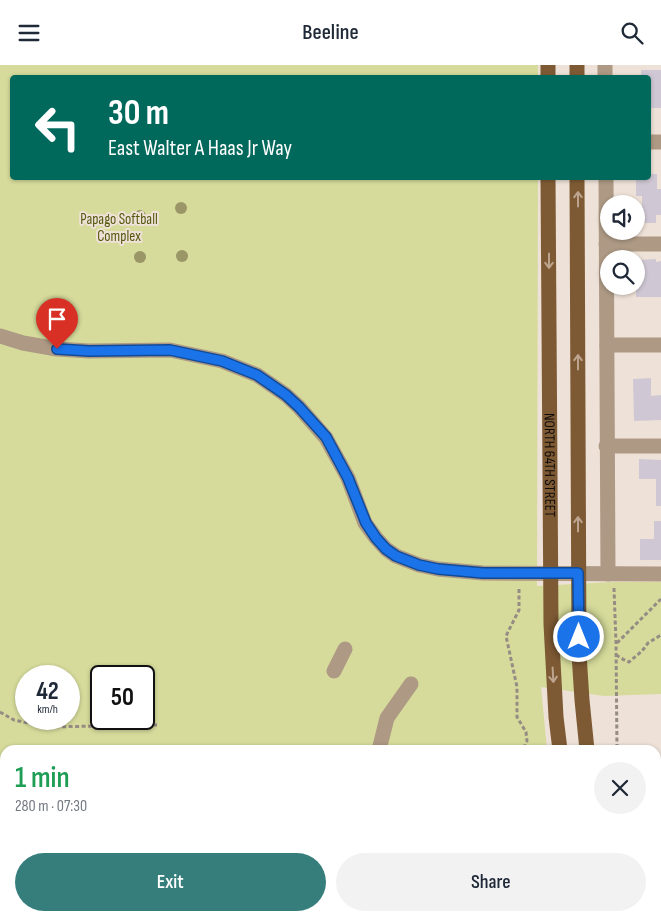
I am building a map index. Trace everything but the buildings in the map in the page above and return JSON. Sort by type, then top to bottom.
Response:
[{"type":"main road","name":"NORTH 64TH STREET","points":[[548,180],[550,573],[553,675],[559,745]]},
{"type":"main road","name":"NORTH 64TH STREET","points":[[578,180],[579,672],[586,745]]},
{"type":"street","points":[[606,180],[608,574]]},
{"type":"street","points":[[606,244],[661,244]]},
{"type":"street","points":[[0,336],[23,343],[57,349],[89,351],[170,350],[222,361],[257,375],[286,395],[326,437],[348,478],[366,523],[376,538],[396,556],[419,565],[438,569],[483,573],[661,574]]},
{"type":"street","points":[[607,345],[661,345]]},
{"type":"street","points":[[606,446],[661,446]]},
{"type":"street","points":[[334,671],[345,649]]},
{"type":"street","points":[[380,745],[387,718],[411,684]]},
{"type":"path","points":[[608,574],[614,589],[617,745]]},
{"type":"path","points":[[519,588],[519,610],[506,636],[517,687],[517,717],[526,732],[527,741],[525,745]]},
{"type":"path","points":[[616,643],[661,599]]},
{"type":"path","points":[[616,655],[629,662],[648,643],[661,635]]},
{"type":"path","points":[[0,712],[14,720],[46,727],[157,725]]},
{"type":"green space","name":"Papago Softball Complex","points":[[0,65],[538,65],[538,75],[10,75],[10,180],[538,180],[537,586],[612,582],[661,582],[661,694],[604,696],[541,687],[547,745],[0,745]]},
{"type":"route","points":[[57,349],[89,351],[170,350],[222,361],[257,375],[286,395],[326,437],[348,478],[366,523],[386,549],[396,556],[419,565],[438,569],[483,573],[578,573],[579,637]]}]
